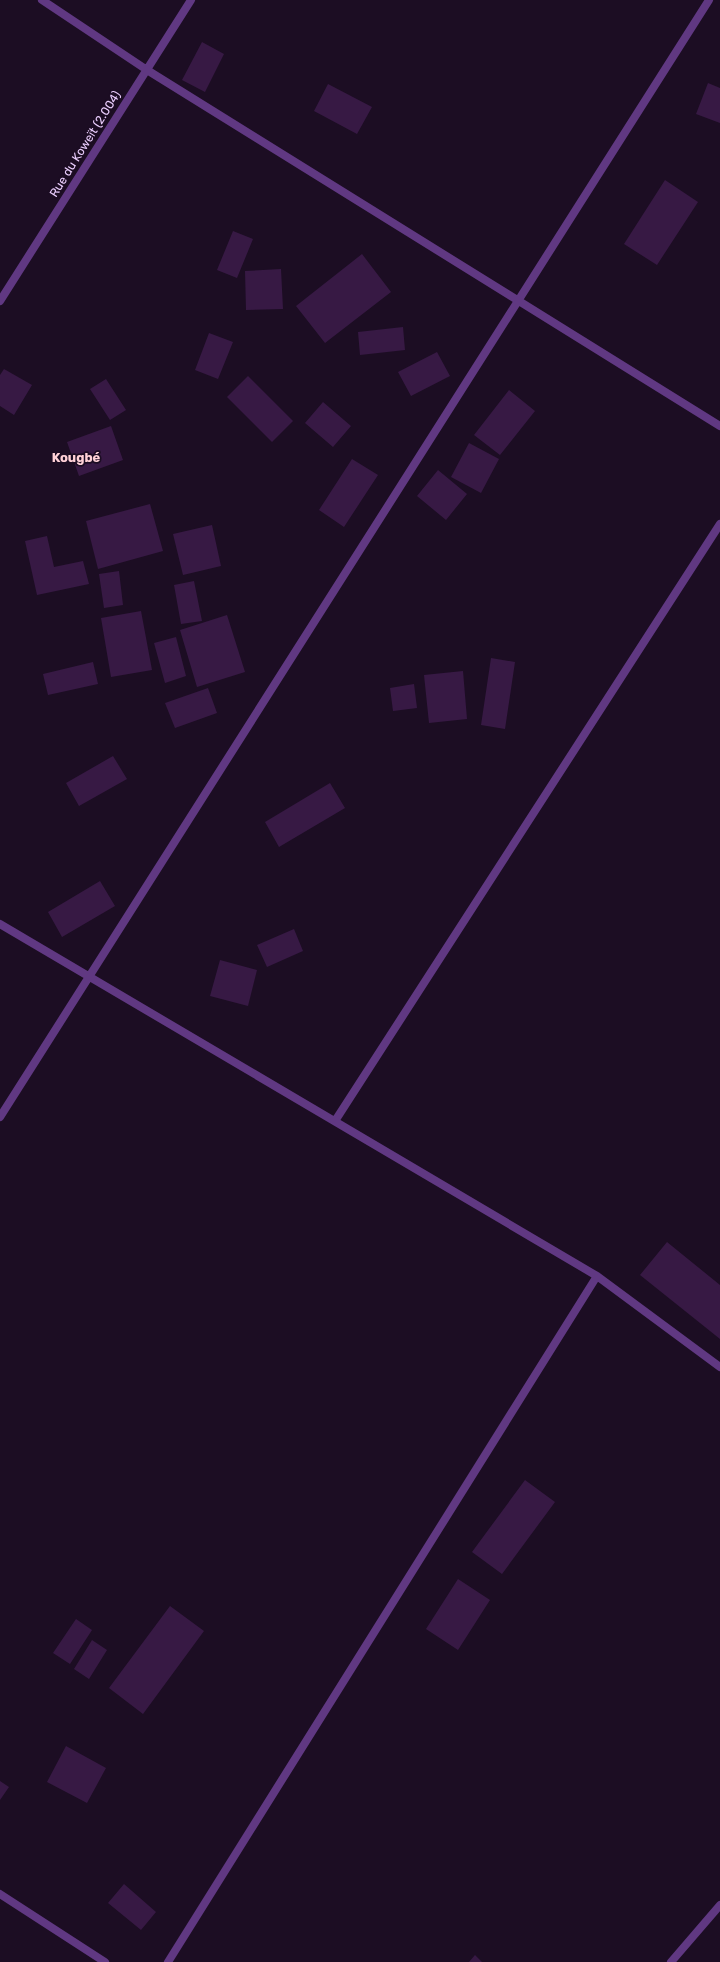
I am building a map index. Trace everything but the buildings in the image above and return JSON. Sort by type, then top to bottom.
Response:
[{"type":"street","points":[[42,0],[146,70],[720,426]]},
{"type":"street","name":"Rue du Koweït (2.004)","points":[[0,301],[191,0]]},
{"type":"street","points":[[0,1117],[710,0]]},
{"type":"street","points":[[334,1121],[720,524]]},
{"type":"street","points":[[0,924],[597,1276],[720,1367]]},
{"type":"street","points":[[168,1962],[597,1276]]},
{"type":"street","points":[[0,1894],[105,1962]]},
{"type":"street","points":[[671,1962],[720,1904]]},
{"type":"district","name":"Kougbé","points":[[76,457]]}]
